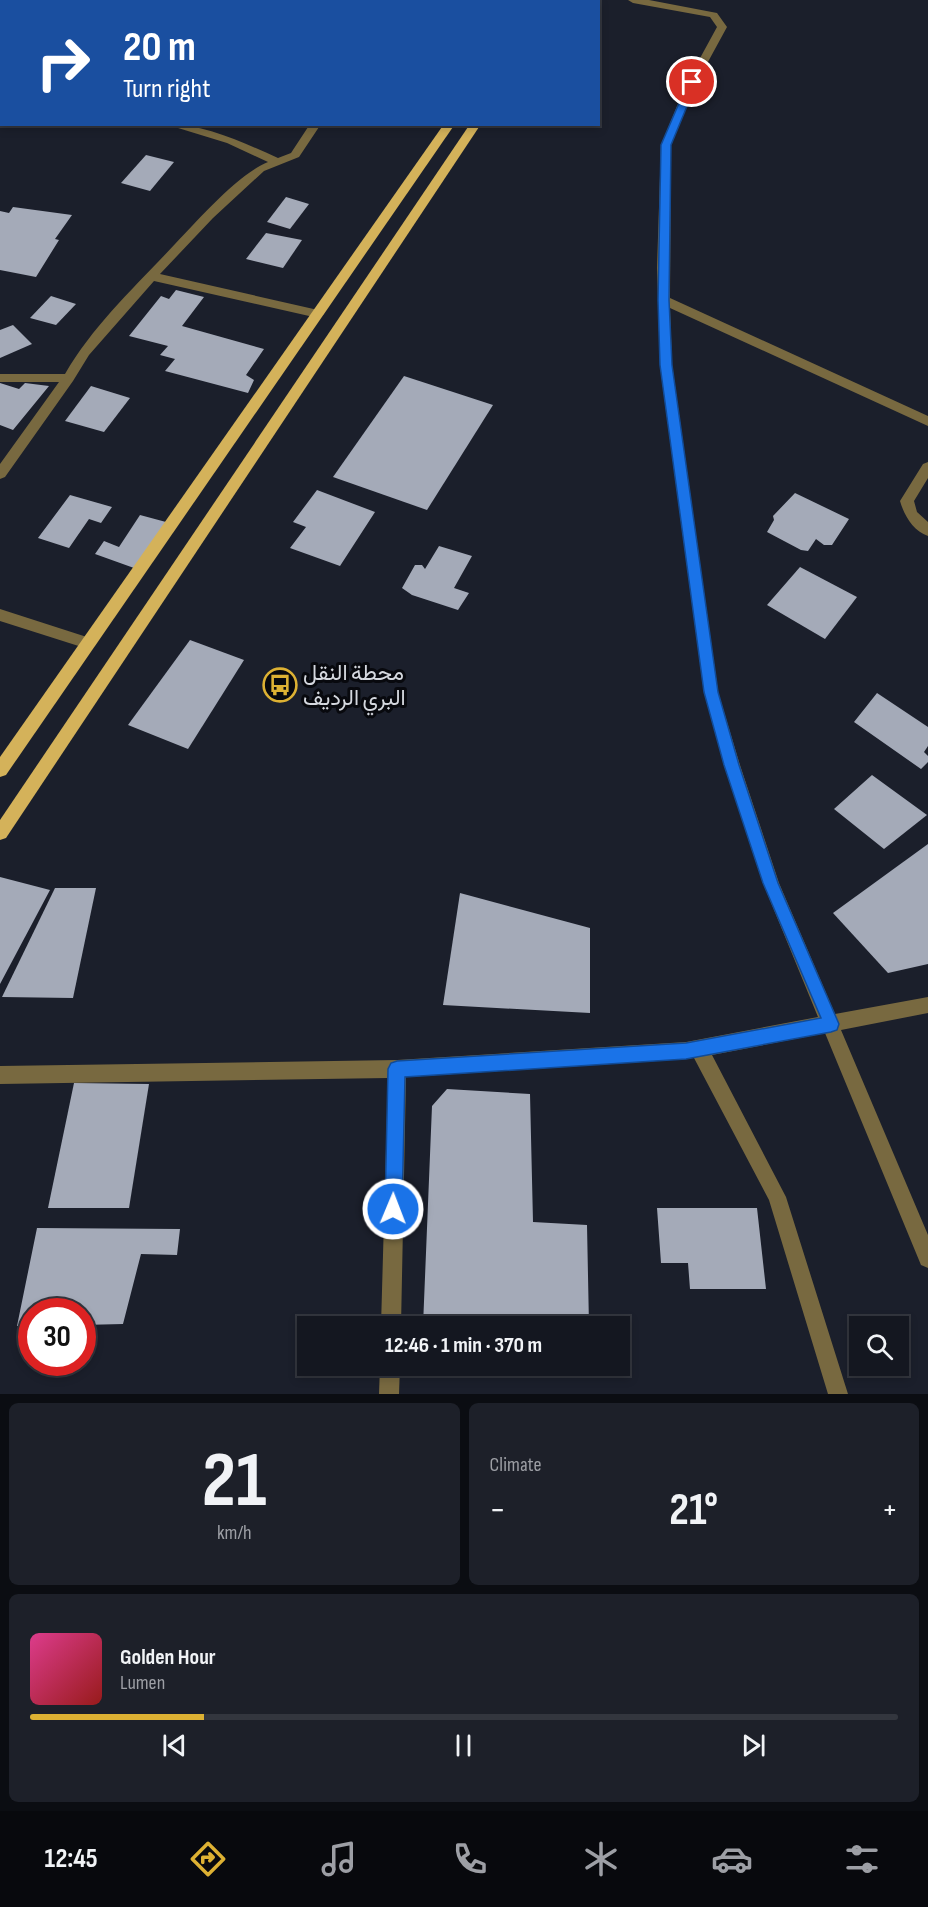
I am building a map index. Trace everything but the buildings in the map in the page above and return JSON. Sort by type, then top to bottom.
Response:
[{"type":"main road","points":[[0,770],[449,126]]},
{"type":"main road","points":[[0,833],[475,126]]},
{"type":"street","points":[[633,0],[714,15],[722,27],[692,82],[666,145],[664,300],[666,365],[711,692],[732,765],[771,883],[928,1258]]},
{"type":"street","points":[[177,126],[231,141],[276,161]]},
{"type":"street","points":[[0,474],[69,378],[84,352],[151,276],[260,169],[294,155],[315,126]]},
{"type":"street","points":[[151,276],[318,314]]},
{"type":"street","points":[[664,300],[928,421]]},
{"type":"street","points":[[0,378],[69,378]]},
{"type":"street","points":[[928,467],[907,501],[911,514],[928,531]]},
{"type":"street","points":[[0,615],[88,643]]},
{"type":"street","points":[[0,1075],[397,1069],[699,1049],[928,1005]]},
{"type":"street","points":[[699,1049],[777,1197],[838,1394]]},
{"type":"street","points":[[391,1316],[397,1069]]},
{"type":"street","points":[[389,1394],[390,1376]]},
{"type":"place","name":"محطة النقل البري الرديف","points":[[280,685]]},
{"type":"route","points":[[393,1209],[397,1069],[686,1051],[831,1024],[771,883],[732,765],[711,692],[666,365],[663,268],[666,145],[692,82]]}]
